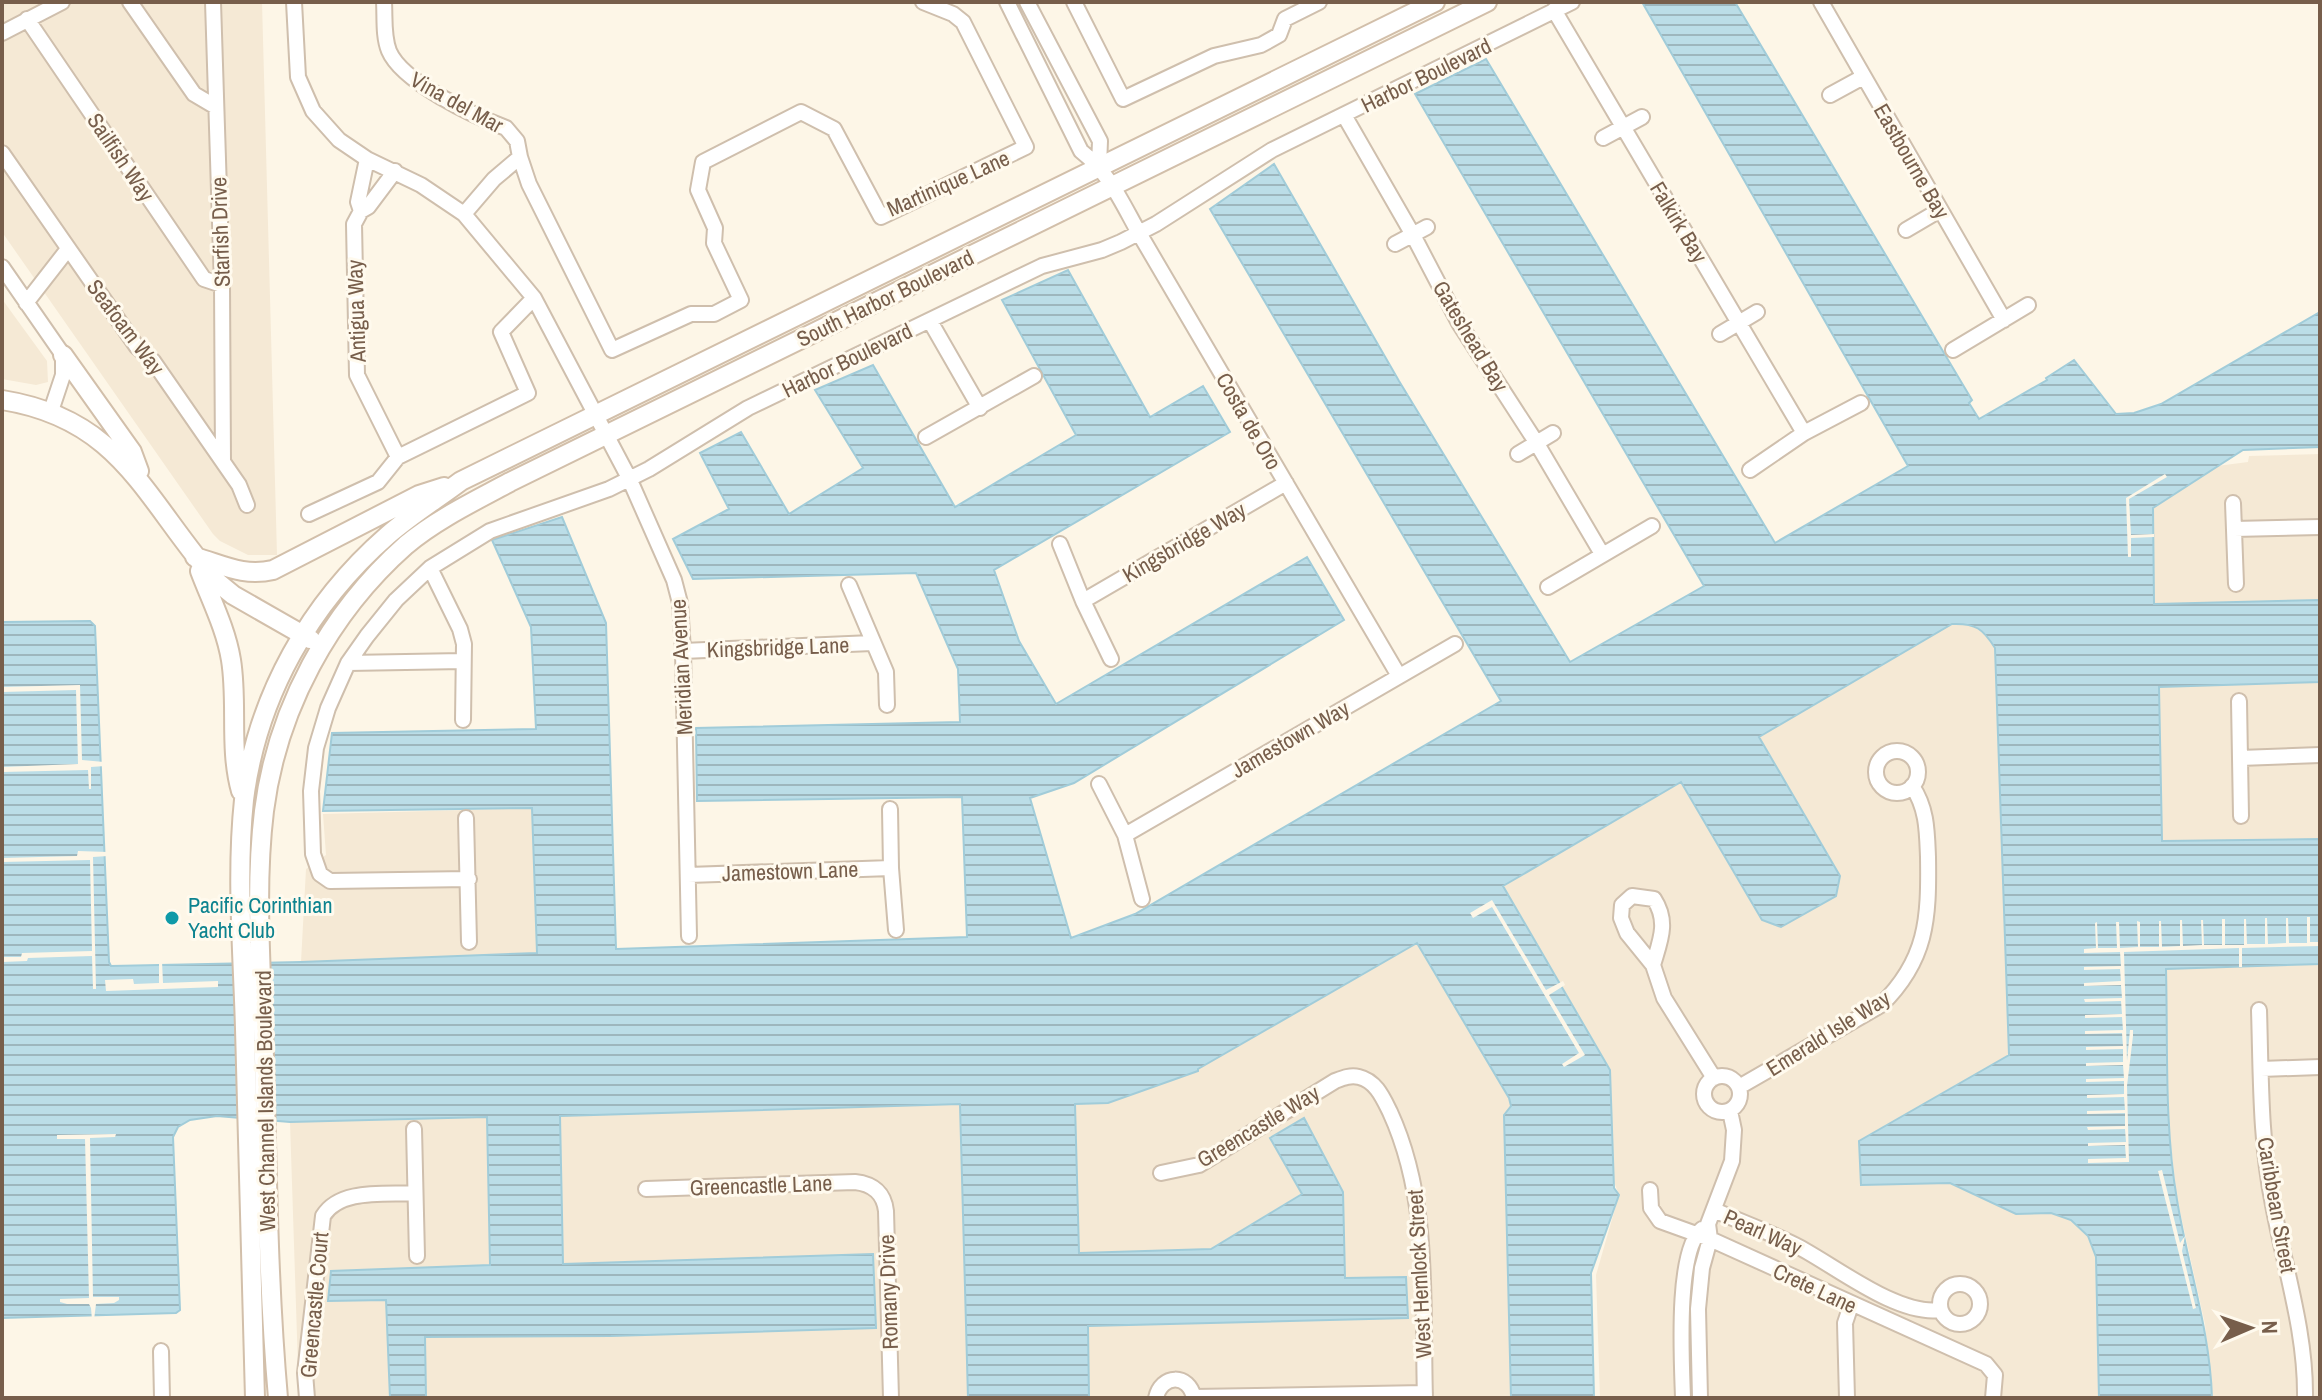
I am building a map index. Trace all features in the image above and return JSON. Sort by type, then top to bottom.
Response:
[{"type":"main road","name":"South Harbor Boulevard","points":[[302,635],[319,609],[368,554],[461,481],[1435,2]]},
{"type":"main road","name":"South Harbor Boulevard","points":[[321,645],[349,605],[408,544],[453,512],[1487,2]]},
{"type":"main road","points":[[63,355],[132,452],[145,489]]},
{"type":"main road","points":[[2,400],[51,411],[99,439],[122,460],[216,581],[233,595],[321,645]]},
{"type":"main road","points":[[195,557],[237,572],[273,570],[419,495],[461,481]]},
{"type":"main road","points":[[195,557],[224,631],[231,661],[238,779],[244,802]]},
{"type":"main road","name":"West Channel Islands Boulevard","points":[[255,1398],[258,1189],[251,894],[244,802],[251,759],[265,712],[279,677],[302,635]]},
{"type":"main road","name":"West Channel Islands Boulevard","points":[[251,894],[272,768],[298,690],[321,645]]},
{"type":"main road","name":"West Channel Islands Boulevard","points":[[258,1189],[278,1398]]},
{"type":"street","points":[[2,33],[62,2]]},
{"type":"street","points":[[130,2],[194,94],[216,107]]},
{"type":"street","name":"Starfish Drive","points":[[213,2],[222,285],[223,462]]},
{"type":"street","name":"Meridian Avenue","points":[[294,2],[296,60],[305,96],[325,127],[367,159],[421,185],[464,214],[534,298],[629,478],[674,580],[680,603],[683,651],[689,936]]},
{"type":"street","name":"Vina del Mar","points":[[384,2],[386,39],[395,63],[404,74],[506,128],[517,141],[529,184],[612,350]]},
{"type":"street","name":"Martinique Lane","points":[[612,350],[691,314],[714,314],[741,300],[714,243],[715,228],[698,190],[703,162],[801,112],[834,129],[881,217],[1026,147],[963,22],[953,14],[923,2]]},
{"type":"street","name":"Costa de Oro","points":[[1007,2],[1081,151],[1099,166],[1113,185],[1399,676]]},
{"type":"street","name":"Costa de Oro","points":[[1027,2],[1100,141],[1099,166]]},
{"type":"street","points":[[1074,2],[1123,99],[1214,56],[1261,45],[1279,35],[1285,19],[1319,2]]},
{"type":"street","name":"Harbor Boulevard","points":[[469,879],[330,881],[320,874],[313,854],[311,791],[316,748],[328,708],[348,663],[396,600],[430,568],[490,531],[609,489],[649,469],[748,408],[1042,266],[1102,250],[1139,233],[1272,150],[1572,2]]},
{"type":"street","name":"Eastbourne Bay","points":[[1821,2],[2004,320]]},
{"type":"street","name":"Falkirk Bay","points":[[1554,10],[1804,433]]},
{"type":"street","name":"Sailfish Way","points":[[27,19],[204,279],[222,285]]},
{"type":"street","points":[[1830,95],[1863,77]]},
{"type":"street","name":"Gateshead Bay","points":[[1344,115],[1459,323],[1536,442],[1602,554]]},
{"type":"street","points":[[1603,138],[1642,117]]},
{"type":"street","name":"Seafoam Way","points":[[2,153],[137,347],[153,361],[239,485],[247,505]]},
{"type":"street","name":"Vina del Mar","points":[[464,214],[494,179],[520,157]]},
{"type":"street","name":"Antigua Way","points":[[367,159],[367,196],[358,202],[361,211],[354,224],[357,375],[398,457]]},
{"type":"street","points":[[367,196],[395,171]]},
{"type":"street","points":[[1906,230],[1940,210]]},
{"type":"street","points":[[1395,244],[1427,227]]},
{"type":"street","points":[[26,303],[68,249]]},
{"type":"street","points":[[2,267],[63,355],[63,375],[51,411]]},
{"type":"street","points":[[309,514],[378,482],[398,457],[528,393],[501,332],[534,298]]},
{"type":"street","points":[[1953,350],[2028,305]]},
{"type":"street","points":[[1720,334],[1757,312]]},
{"type":"street","points":[[930,321],[980,408]]},
{"type":"street","points":[[926,437],[1034,376]]},
{"type":"street","points":[[1750,470],[1804,433],[1861,403]]},
{"type":"street","points":[[1518,454],[1553,433]]},
{"type":"street","name":"Kingsbridge Way","points":[[1083,601],[1286,483]]},
{"type":"street","points":[[2233,503],[2236,584]]},
{"type":"street","points":[[1548,587],[1652,526]]},
{"type":"street","points":[[2234,529],[2320,527]]},
{"type":"street","points":[[1060,544],[1111,659]]},
{"type":"street","points":[[430,568],[460,629],[464,644],[463,720]]},
{"type":"street","name":"Kingsbridge Lane","points":[[849,585],[886,672],[887,705]]},
{"type":"street","name":"Kingsbridge Lane","points":[[683,651],[872,643]]},
{"type":"street","name":"Jamestown Way","points":[[1125,835],[1455,644]]},
{"type":"street","points":[[348,663],[463,661]]},
{"type":"street","points":[[2239,701],[2241,816]]},
{"type":"street","points":[[2240,758],[2320,755]]},
{"type":"street","points":[[1099,784],[1125,835],[1142,899]]},
{"type":"street","name":"Emerald Isle Way","points":[[1739,1087],[1881,1005],[1910,970],[1925,934],[1929,910],[1927,826],[1922,800],[1912,786]]},
{"type":"street","name":"Jamestown Lane","points":[[890,809],[896,930]]},
{"type":"street","points":[[466,818],[469,942]]},
{"type":"street","name":"Jamestown Lane","points":[[688,875],[891,868]]},
{"type":"street","points":[[1653,965],[1663,927],[1662,911],[1654,899],[1632,896],[1622,905],[1621,918],[1636,945],[1653,965],[1664,998],[1714,1078]]},
{"type":"street","name":"Caribbean Street","points":[[2259,1010],[2265,1161],[2299,1322],[2305,1398]]},
{"type":"street","points":[[2261,1069],[2320,1067]]},
{"type":"street","name":"Greencastle Way","points":[[1161,1173],[1199,1165],[1335,1081],[1355,1076]]},
{"type":"street","name":"West Hemlock Street","points":[[1355,1076],[1368,1080],[1380,1091],[1410,1161],[1420,1227],[1425,1395]]},
{"type":"street","points":[[1714,1078],[1731,1078],[1739,1087],[1740,1098],[1730,1111],[1717,1112],[1707,1105],[1704,1093],[1714,1078]]},
{"type":"street","points":[[1683,1398],[1680,1314],[1685,1277],[1732,1161],[1734,1130],[1730,1111]]},
{"type":"street","points":[[414,1129],[417,1256]]},
{"type":"street","name":"Greencastle Lane","points":[[646,1189],[855,1182],[875,1189]]},
{"type":"street","name":"Romany Drive","points":[[875,1189],[886,1208],[891,1398]]},
{"type":"street","name":"Crete Lane","points":[[1650,1190],[1651,1208],[1660,1221],[1703,1236],[1986,1364],[1995,1375],[1993,1398]]},
{"type":"street","name":"Greencastle Court","points":[[307,1398],[305,1373],[321,1223],[325,1213],[335,1202],[345,1198],[415,1193]]},
{"type":"street","name":"Pearl Way","points":[[1711,1217],[1792,1243],[1852,1281],[1925,1312],[1940,1310]]},
{"type":"street","points":[[1700,1398],[1698,1309],[1703,1236]]},
{"type":"street","points":[[1847,1398],[1845,1323],[1851,1305]]},
{"type":"street","points":[[161,1351],[162,1398]]},
{"type":"street","points":[[1156,1398],[1157,1391],[1166,1381],[1178,1379],[1189,1385],[1194,1398],[1425,1395]]},
{"type":"shaded area","points":[[2,2],[262,2],[277,555],[248,555],[220,541],[213,534],[2,232]]},
{"type":"shaded area","points":[[2,299],[47,361],[48,382],[36,385],[2,379]]},
{"type":"shaded area","points":[[2320,454],[2320,600],[2154,604],[2153,508],[2217,466],[2248,462],[2249,456]]},
{"type":"shaded area","points":[[1968,623],[1985,633],[1995,648],[2009,1056],[1860,1141],[1861,1185],[1950,1183],[2016,1214],[2051,1213],[2071,1220],[2088,1236],[2096,1257],[2099,1398],[1600,1398],[1596,1275],[1619,1195],[1503,886],[1681,782],[1762,920],[1840,876],[1758,737],[1952,624]]},
{"type":"shaded area","points":[[2320,682],[2320,839],[2162,841],[2159,686]]},
{"type":"shaded area","points":[[532,808],[537,953],[301,962],[306,869],[326,855],[323,814]]},
{"type":"shaded area","points":[[1417,942],[1511,1106],[1504,1115],[1511,1398],[1089,1398],[1088,1326],[1408,1318],[1406,1277],[1345,1278],[1343,1192],[1302,1193],[1211,1249],[1078,1253],[1075,1103],[1108,1103],[1201,1067]]},
{"type":"shaded area","points":[[2320,964],[2320,1398],[2212,1398],[2205,1324],[2177,1198],[2169,1128],[2166,968]]},
{"type":"shaded area","points":[[960,1104],[968,1398],[426,1398],[424,1337],[611,1336],[876,1328],[873,1254],[563,1264],[560,1115]]},
{"type":"shaded area","points":[[488,1117],[490,1265],[386,1299],[390,1398],[299,1398],[290,1122]]},
{"type":"water","points":[[1642,2],[1735,2],[1972,400],[1969,403],[1979,419],[2047,380],[2074,360],[2116,414],[2134,413],[2161,404],[2320,312],[2320,447],[2243,450],[2153,508],[2154,604],[2320,600],[2320,682],[2159,687],[2162,841],[2320,839],[2320,964],[2166,969],[2168,1114],[2173,1171],[2207,1348],[2212,1398],[2099,1398],[2096,1257],[2088,1236],[2071,1220],[2051,1213],[2016,1214],[1950,1183],[1861,1185],[1859,1141],[2009,1055],[1995,648],[1978,628],[1960,624],[1952,624],[1759,737],[1840,876],[1836,896],[1781,927],[1762,920],[1681,782],[1503,886],[1610,1070],[1614,1188],[1619,1195],[1591,1273],[1594,1398],[1511,1398],[1504,1115],[1511,1106],[1417,943],[1198,1071],[1108,1103],[1075,1104],[1079,1253],[1211,1249],[1302,1194],[1270,1138],[1304,1118],[1343,1192],[1345,1278],[1406,1277],[1408,1318],[1088,1326],[1089,1398],[968,1398],[960,1104],[560,1116],[563,1264],[873,1254],[876,1328],[611,1336],[425,1337],[426,1398],[390,1398],[386,1300],[328,1301],[331,1271],[490,1265],[487,1117],[290,1122],[217,1116],[190,1120],[178,1127],[173,1137],[180,1310],[176,1313],[2,1318],[2,622],[90,621],[95,626],[111,966],[537,953],[532,808],[323,811],[332,733],[536,729],[531,627],[492,540],[562,517],[606,623],[616,949],[967,937],[962,797],[697,801],[696,728],[960,722],[958,669],[916,573],[693,579],[673,539],[729,509],[700,453],[741,432],[789,514],[863,468],[815,390],[873,365],[955,507],[1076,435],[1002,300],[1068,270],[1150,417],[1203,386],[1230,432],[994,570],[1019,641],[1056,704],[1307,557],[1344,620],[1074,783],[1030,798],[1071,938],[1135,914],[1501,701],[1210,209],[1274,164],[1399,381],[1570,662],[1704,586],[1415,94],[1486,59],[1775,543],[1908,466]]},
{"type":"pier","points":[[2165,474],[2167,477],[2129,499],[2131,535],[2154,534],[2154,537],[2131,538],[2131,557],[2128,557],[2126,498]]},
{"type":"pier","points":[[80,685],[82,760],[104,762],[105,766],[91,767],[91,789],[88,770],[2,772],[2,767],[78,764],[76,690],[2,692],[2,687]]},
{"type":"pier","points":[[78,851],[108,852],[108,856],[93,857],[96,989],[93,989],[92,956],[2,962],[2,957],[21,957],[22,953],[92,951],[90,860],[2,862],[2,858],[77,856]]},
{"type":"pier","points":[[1492,900],[1546,990],[1563,981],[1565,985],[1549,995],[1585,1055],[1564,1067],[1562,1064],[1579,1053],[1492,907],[1473,918],[1470,913]]},
{"type":"pier","points":[[2307,917],[2310,917],[2310,942],[2320,942],[2320,946],[2242,948],[2242,967],[2239,967],[2239,948],[2124,952],[2127,1061],[2130,1030],[2133,1030],[2127,1086],[2129,1162],[2088,1163],[2088,1159],[2126,1158],[2125,1145],[2088,1146],[2088,1143],[2126,1142],[2125,1129],[2088,1130],[2087,1127],[2125,1126],[2125,1113],[2087,1114],[2087,1111],[2125,1110],[2124,1097],[2087,1098],[2087,1095],[2124,1094],[2124,1081],[2086,1082],[2086,1079],[2124,1078],[2123,1065],[2086,1066],[2086,1063],[2123,1062],[2123,1049],[2086,1050],[2086,1047],[2123,1046],[2122,1033],[2085,1034],[2085,1031],[2123,1030],[2122,1017],[2085,1018],[2085,1015],[2122,1014],[2121,1001],[2085,1002],[2084,999],[2122,998],[2121,985],[2084,986],[2084,983],[2121,981],[2120,969],[2084,970],[2084,967],[2121,966],[2120,952],[2084,953],[2084,949],[2096,948],[2095,923],[2098,948],[2117,948],[2116,922],[2119,922],[2120,948],[2138,947],[2137,921],[2140,922],[2140,947],[2159,947],[2159,921],[2162,947],[2180,946],[2180,920],[2183,946],[2202,945],[2201,920],[2204,945],[2222,945],[2222,919],[2225,919],[2225,945],[2244,945],[2244,919],[2247,944],[2265,944],[2265,918],[2268,944],[2286,943],[2286,918],[2289,943],[2307,943]]},
{"type":"pier","points":[[159,961],[162,961],[163,983],[218,981],[218,987],[106,991],[105,980],[133,979],[134,984],[159,983]]},
{"type":"pier","points":[[116,1134],[115,1137],[90,1138],[93,1297],[119,1297],[114,1303],[96,1304],[92,1320],[89,1304],[60,1302],[60,1299],[89,1298],[85,1139],[57,1139],[57,1135]]},
{"type":"pier","points":[[2162,1170],[2180,1243],[2185,1236],[2182,1251],[2196,1308],[2193,1309],[2158,1171]]},
{"type":"place","name":"Pacific Corinthian Yacht Club","points":[[172,918]]}]
